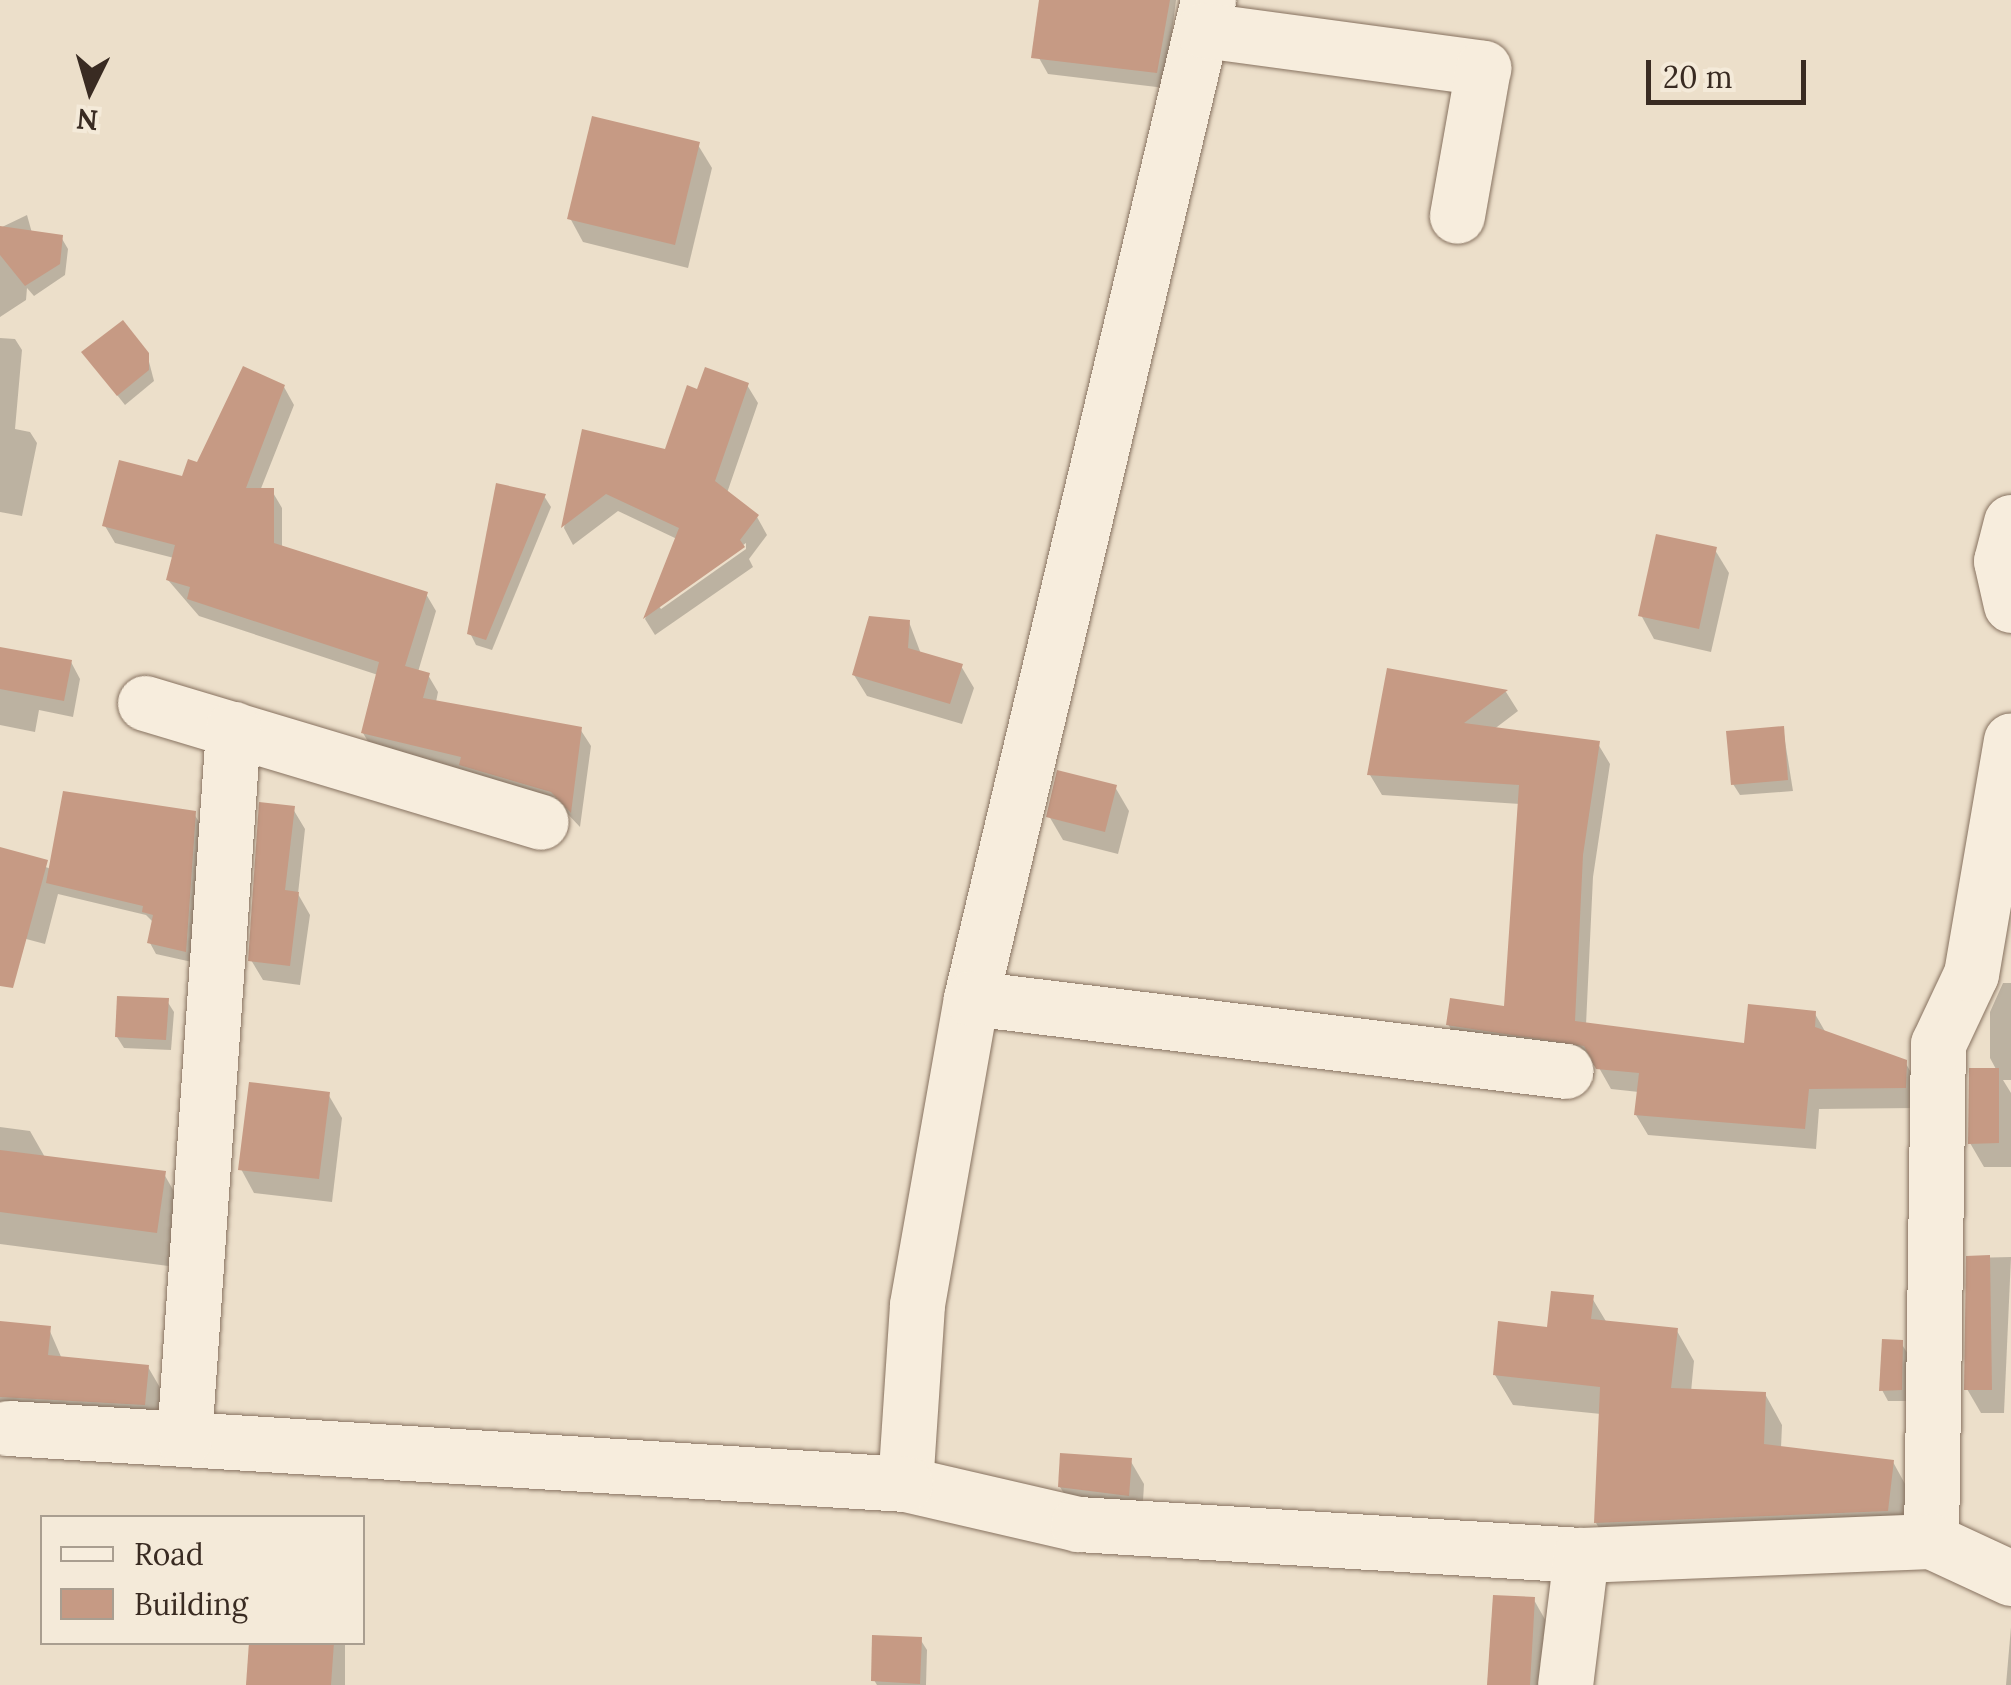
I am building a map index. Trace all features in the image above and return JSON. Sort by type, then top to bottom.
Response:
[{"type":"street","points":[[906,1484],[917,1305],[970,998],[1206,15],[1483,68],[1457,216]]},
{"type":"street","points":[[2011,522],[2001,561],[2011,605]]},
{"type":"street","points":[[146,703],[541,822]]},
{"type":"street","points":[[184,1439],[233,729]]},
{"type":"street","points":[[1930,1541],[1938,1044],[1970,974],[2011,740]]},
{"type":"street","points":[[970,998],[1566,1071]]},
{"type":"street","points":[[8,1428],[906,1484],[1078,1524],[1581,1555],[1930,1541],[2011,1578]]},
{"type":"street","points":[[1565,1685],[1581,1555]]},
{"type":"building","points":[[1039,0],[1170,0],[1157,73],[1031,58]]},
{"type":"building","points":[[592,116],[700,142],[675,245],[567,219]]},
{"type":"building","points":[[0,226],[63,235],[60,264],[25,286],[0,255]]},
{"type":"building","points":[[123,320],[149,353],[149,370],[117,396],[81,352]]},
{"type":"building","points":[[243,366],[285,385],[246,488],[274,488],[274,543],[428,592],[405,666],[430,673],[423,698],[582,727],[571,813],[551,792],[459,765],[461,757],[361,733],[379,662],[187,599],[190,587],[166,580],[175,545],[102,526],[119,460],[182,476],[188,459],[197,462]]},
{"type":"building","points":[[705,367],[749,383],[715,481],[759,515],[740,540],[745,547],[643,619],[679,528],[606,494],[561,528],[582,429],[665,449],[687,385],[697,389]]},
{"type":"building","points":[[496,483],[546,494],[486,640],[467,634]]},
{"type":"building","points":[[1656,534],[1717,547],[1699,629],[1638,616]]},
{"type":"building","points":[[869,616],[910,620],[908,648],[963,664],[950,704],[852,675]]},
{"type":"building","points":[[0,647],[72,660],[64,701],[0,689]]},
{"type":"building","points":[[1387,668],[1508,690],[1464,723],[1600,741],[1583,855],[1575,1021],[1744,1043],[1748,1004],[1816,1011],[1815,1027],[1907,1060],[1906,1088],[1809,1089],[1805,1129],[1634,1115],[1639,1073],[1596,1069],[1584,1046],[1446,1025],[1450,998],[1504,1006],[1519,785],[1367,775]]},
{"type":"building","points":[[1784,726],[1788,780],[1731,785],[1726,731]]},
{"type":"building","points":[[1057,770],[1117,785],[1105,832],[1046,817]]},
{"type":"building","points":[[63,791],[196,811],[186,952],[147,943],[153,915],[142,912],[143,906],[46,883]]},
{"type":"building","points":[[259,802],[295,806],[285,890],[299,892],[290,966],[248,961]]},
{"type":"building","points":[[0,847],[48,860],[13,988],[0,986]]},
{"type":"building","points":[[117,996],[169,998],[166,1040],[115,1037]]},
{"type":"building","points":[[1969,1068],[1999,1068],[1999,1143],[1968,1144]]},
{"type":"building","points":[[249,1082],[330,1092],[319,1179],[238,1170]]},
{"type":"building","points":[[0,1150],[166,1171],[157,1233],[0,1212]]},
{"type":"building","points":[[1990,1255],[1992,1390],[1964,1390],[1966,1256]]},
{"type":"building","points":[[1551,1291],[1594,1295],[1591,1319],[1678,1328],[1671,1388],[1766,1392],[1764,1444],[1894,1460],[1888,1511],[1594,1523],[1600,1387],[1493,1375],[1498,1321],[1547,1327]]},
{"type":"building","points":[[0,1321],[51,1326],[48,1355],[149,1365],[145,1405],[0,1397]]},
{"type":"building","points":[[1882,1339],[1903,1340],[1902,1390],[1879,1391]]},
{"type":"building","points":[[1060,1453],[1132,1458],[1129,1496],[1058,1487]]},
{"type":"building","points":[[1493,1595],[1535,1597],[1530,1685],[1487,1685]]},
{"type":"building","points":[[872,1635],[922,1637],[920,1684],[871,1681]]},
{"type":"building","points":[[249,1645],[334,1645],[331,1685],[246,1685]]}]
